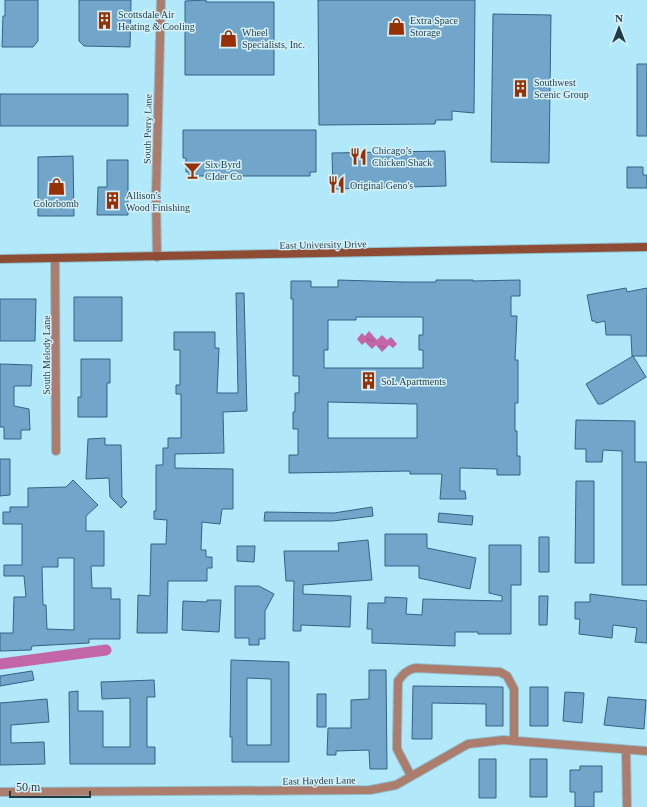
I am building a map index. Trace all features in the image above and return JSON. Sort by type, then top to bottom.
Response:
[{"type":"main road","name":"East University Drive","points":[[0,259],[647,247]]},
{"type":"street","name":"South Perry Lane","points":[[157,257],[156,194],[161,0]]},
{"type":"street","name":"South Melody Lane","points":[[55,259],[56,451]]},
{"type":"street","points":[[412,776],[397,749],[398,681],[403,674],[409,670],[415,668],[500,672],[507,676],[514,689],[514,741]]},
{"type":"street","name":"East Hayden Lane","points":[[0,792],[370,790],[396,784],[468,744],[503,740],[647,751]]},
{"type":"street","points":[[626,750],[626,807]]},
{"type":"water","points":[[369,331],[377,340],[382,335],[387,340],[391,337],[397,344],[393,348],[389,345],[382,352],[376,345],[372,349],[365,342],[362,345],[357,339],[362,333],[365,336]]},
{"type":"building","points":[[5,0],[38,0],[38,41],[33,47],[2,47]]},
{"type":"building","name":"Scottsdale Air Heating & Cooling","points":[[79,0],[131,0],[130,47],[84,46],[79,41]]},
{"type":"building","name":"Wheel Specialists, Inc.","points":[[206,0],[206,2],[274,2],[274,75],[185,75],[185,1]]},
{"type":"building","points":[[318,0],[475,0],[474,113],[452,111],[452,120],[436,120],[435,124],[319,125]]},
{"type":"building","name":"Southwest Scenic Group","points":[[493,14],[551,15],[549,163],[491,162]]},
{"type":"building","points":[[637,64],[647,64],[647,136],[637,136]]},
{"type":"building","points":[[0,94],[128,94],[128,126],[0,126]]},
{"type":"building","points":[[183,130],[316,130],[316,172],[310,172],[310,176],[189,176],[189,172],[186,172],[186,158],[183,158]]},
{"type":"building","points":[[445,151],[446,186],[333,189],[332,153]]},
{"type":"building","name":"Colorbomb","points":[[73,156],[74,216],[38,216],[38,157]]},
{"type":"building","name":"Allison's Wood Finishing","points":[[107,160],[128,160],[128,215],[97,215],[98,187],[107,187]]},
{"type":"building","points":[[627,167],[643,167],[643,175],[647,175],[647,188],[627,188]]},
{"type":"building","name":"SoL Apartments","points":[[338,280],[436,282],[436,280],[520,280],[520,296],[511,296],[511,316],[517,316],[515,360],[518,360],[518,403],[515,403],[515,431],[517,431],[517,456],[520,456],[520,475],[497,475],[497,469],[460,468],[460,491],[465,491],[466,499],[440,499],[442,474],[410,474],[410,471],[289,473],[289,455],[298,455],[298,429],[293,429],[293,412],[295,412],[295,393],[299,393],[299,376],[293,376],[293,299],[291,299],[291,281],[311,281],[311,287],[338,287]],"holes":[[[356,317],[423,317],[423,335],[419,335],[419,350],[423,350],[423,368],[324,368],[324,350],[328,350],[328,320],[356,320]],[[328,402],[417,404],[417,438],[328,438]]]},
{"type":"building","points":[[626,288],[627,292],[647,288],[647,356],[632,356],[631,335],[606,335],[605,321],[596,323],[595,321],[592,321],[587,295]]},
{"type":"building","points":[[236,293],[244,293],[247,411],[223,412],[224,453],[175,454],[175,468],[233,469],[233,509],[222,509],[220,524],[202,522],[201,550],[206,550],[206,557],[212,557],[212,568],[207,568],[207,581],[168,581],[167,633],[137,633],[138,595],[150,596],[151,544],[166,544],[167,520],[154,519],[154,511],[156,511],[156,465],[163,465],[163,448],[168,448],[168,438],[181,438],[181,394],[176,394],[176,385],[180,385],[180,350],[174,350],[174,332],[215,332],[215,348],[219,348],[217,393],[238,393]]},
{"type":"building","points":[[74,297],[122,297],[122,341],[74,341]]},
{"type":"building","points":[[0,299],[36,299],[35,341],[0,341]]},
{"type":"building","points":[[633,356],[646,377],[602,404],[598,404],[586,384]]},
{"type":"building","points":[[81,359],[110,359],[110,383],[107,383],[107,417],[78,417],[78,397],[81,397]]},
{"type":"building","points":[[0,364],[32,365],[31,386],[14,386],[14,406],[29,409],[30,430],[21,430],[21,439],[4,439],[4,427],[0,427]]},
{"type":"building","points":[[576,420],[635,421],[635,462],[647,462],[647,585],[622,585],[622,451],[603,450],[602,462],[586,462],[586,449],[575,449]]},
{"type":"building","points":[[105,438],[105,445],[121,445],[122,497],[127,502],[121,508],[110,497],[109,478],[86,479],[88,439]]},
{"type":"building","points":[[0,459],[10,459],[10,495],[0,496]]},
{"type":"building","points":[[73,480],[98,505],[86,516],[86,531],[104,531],[104,566],[91,566],[92,588],[111,588],[111,599],[120,599],[120,639],[89,639],[89,643],[32,646],[31,650],[0,651],[0,633],[13,633],[14,597],[26,597],[24,576],[4,576],[4,565],[22,565],[22,524],[3,524],[3,512],[10,512],[10,507],[28,507],[28,488],[66,487]],"holes":[[[58,558],[74,558],[74,630],[47,629],[46,605],[43,605],[42,567],[58,567]]]},
{"type":"building","points":[[576,481],[594,481],[594,563],[575,563]]},
{"type":"building","points":[[372,507],[373,516],[333,521],[264,521],[265,512],[334,513]]},
{"type":"building","points":[[439,513],[473,516],[472,525],[438,522]]},
{"type":"building","points":[[385,534],[427,534],[427,548],[476,558],[470,589],[419,578],[419,566],[385,566]]},
{"type":"building","points":[[539,537],[549,537],[549,572],[539,572]]},
{"type":"building","points":[[368,540],[372,580],[303,585],[303,594],[351,596],[350,627],[301,625],[301,631],[293,631],[294,581],[286,581],[284,551],[339,551],[338,543]]},
{"type":"building","points":[[489,545],[521,545],[521,585],[511,585],[511,634],[455,632],[455,646],[372,643],[372,629],[367,629],[368,603],[385,603],[385,597],[407,598],[406,614],[422,615],[423,599],[502,601],[502,596],[489,593]]},
{"type":"building","points":[[237,546],[255,546],[254,562],[237,561]]},
{"type":"building","points":[[235,586],[259,586],[274,594],[265,611],[265,639],[259,639],[259,645],[249,645],[249,638],[235,638]]},
{"type":"building","points":[[590,594],[647,601],[647,643],[635,642],[637,628],[613,625],[612,638],[579,634],[580,619],[575,619],[575,602],[590,602]]},
{"type":"building","points":[[539,596],[548,596],[547,625],[539,625]]},
{"type":"building","points":[[207,600],[221,600],[219,632],[182,630],[183,601],[207,602]]},
{"type":"building","points":[[231,660],[289,662],[289,762],[232,762],[232,737],[230,737]],"holes":[[[247,678],[271,679],[271,745],[247,745]]]},
{"type":"building","points":[[369,670],[386,670],[387,769],[370,769],[369,750],[336,751],[336,755],[327,755],[328,728],[351,728],[351,700],[369,699]]},
{"type":"building","points":[[32,671],[34,680],[0,686],[0,676]]},
{"type":"building","points":[[154,680],[155,697],[147,697],[147,747],[155,747],[155,764],[70,764],[69,692],[78,691],[78,711],[103,711],[103,747],[130,747],[130,698],[102,699],[101,682]]},
{"type":"building","points":[[413,686],[503,687],[503,726],[486,726],[486,704],[432,703],[432,739],[412,739]]},
{"type":"building","points":[[530,687],[548,687],[548,726],[530,726]]},
{"type":"building","points":[[565,692],[584,693],[582,723],[563,721]]},
{"type":"building","points":[[317,694],[326,694],[326,727],[317,727]]},
{"type":"building","points":[[608,697],[646,700],[644,729],[604,725]]},
{"type":"building","points":[[47,699],[49,722],[11,725],[11,743],[44,742],[45,764],[0,765],[0,703]]},
{"type":"building","points":[[479,759],[496,759],[496,798],[479,798]]},
{"type":"building","points":[[530,759],[547,759],[547,797],[530,797]]},
{"type":"building","points":[[580,766],[602,766],[602,792],[594,792],[594,807],[575,807],[575,792],[570,792],[570,770],[580,770]]},
{"type":"waterway","points":[[0,664],[106,650]]},
{"type":"place","name":"Scottsdale Air Heating & Cooling","points":[[105,20]]},
{"type":"place","name":"Extra Space Storage","points":[[397,26]]},
{"type":"place","name":"Wheel Specialists, Inc.","points":[[229,38]]},
{"type":"place","name":"Southwest Scenic Group","points":[[521,88]]},
{"type":"place","name":"Chicago’s Chicken Shack","points":[[359,156]]},
{"type":"place","name":"Six Byrd CIder Co","points":[[192,170]]},
{"type":"place","name":"Original Geno's","points":[[337,185]]},
{"type":"place","name":"Colorbomb","points":[[56,186]]},
{"type":"place","name":"Allison's Wood Finishing","points":[[113,201]]},
{"type":"place","name":"SoL Apartments","points":[[368,381]]}]
